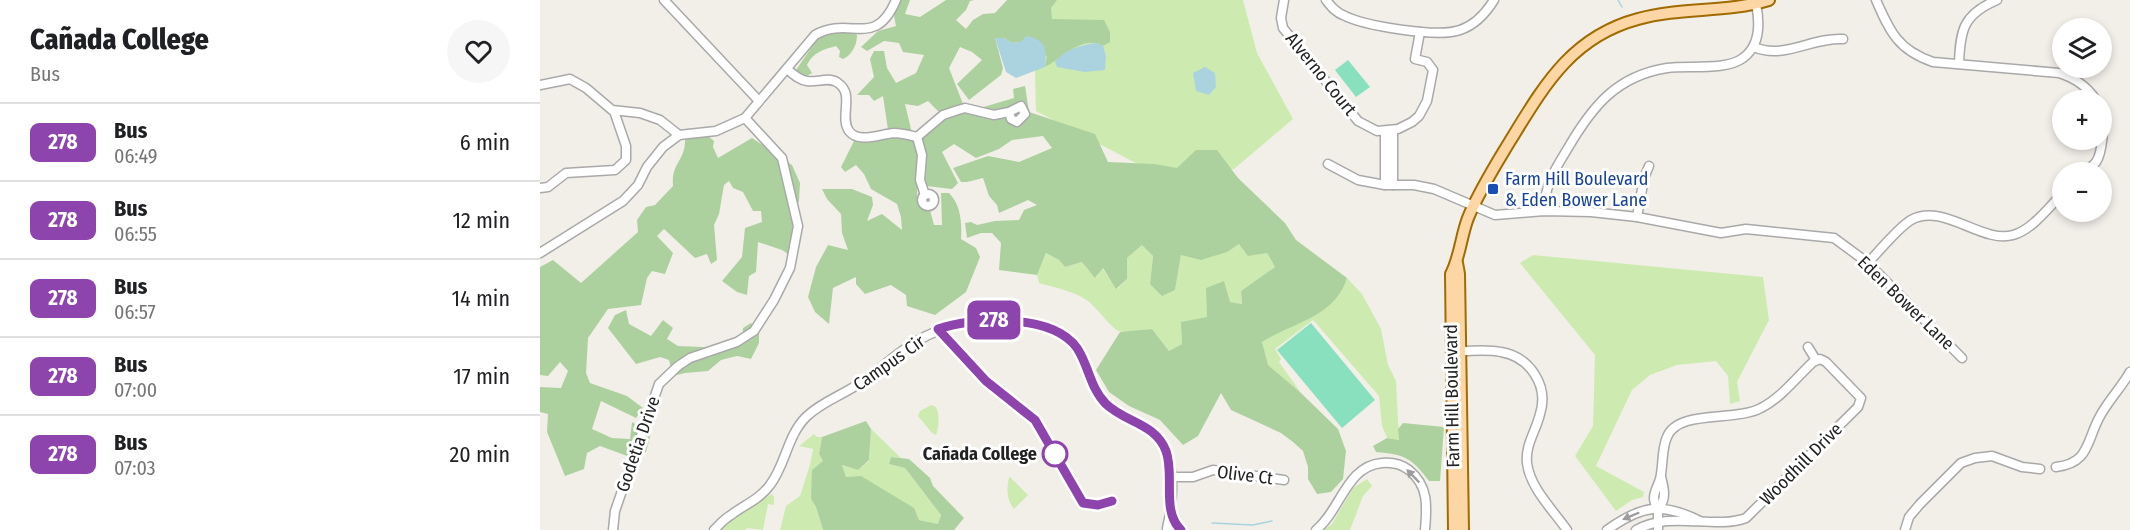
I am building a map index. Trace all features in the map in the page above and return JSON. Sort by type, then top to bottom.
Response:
[{"type":"main road","name":"Farm Hill Boulevard","points":[[1454,530],[1451,274],[1473,206],[1543,87],[1566,60],[1582,46],[1612,28],[1640,18],[1756,4],[1769,0]]},
{"type":"main road","name":"Farm Hill Boulevard","points":[[1456,263],[1459,274],[1463,530]]},
{"type":"street","points":[[664,0],[759,101]]},
{"type":"street","points":[[540,253],[622,201],[638,185],[652,160],[663,147],[678,135],[716,131],[745,118],[815,35],[823,30],[842,27],[868,30],[880,24],[890,14],[896,0]]},
{"type":"street","name":"Alverno Court","points":[[1284,0],[1281,18],[1283,28],[1358,121],[1377,130],[1389,131]]},
{"type":"street","points":[[1326,0],[1343,16],[1436,34],[1463,30],[1480,18],[1494,0]]},
{"type":"street","points":[[1876,0],[1886,22],[1902,46],[1912,54],[1933,62],[2059,73],[2082,84],[2089,90]]},
{"type":"street","points":[[1959,64],[1959,44],[1966,20],[1983,6],[1997,0]]},
{"type":"street","points":[[1544,211],[1544,194],[1550,179],[1587,117],[1602,99],[1633,79],[1666,68],[1728,64],[1743,58],[1754,47],[1758,35],[1756,4]]},
{"type":"street","points":[[1389,185],[1389,131],[1412,122],[1419,116],[1427,101],[1433,70],[1431,65],[1415,59],[1420,32]]},
{"type":"street","points":[[1754,47],[1775,52],[1832,38],[1842,39]]},
{"type":"street","points":[[787,69],[806,81],[831,80],[840,84],[846,98],[847,127],[859,137],[894,133],[917,137]]},
{"type":"street","points":[[540,85],[570,79],[586,88],[614,111],[627,146],[626,160],[615,170],[566,173],[548,187],[540,188]]},
{"type":"street","points":[[917,137],[943,115],[965,108],[994,115],[1009,112]]},
{"type":"street","points":[[614,111],[640,113],[660,120],[678,135]]},
{"type":"street","name":"Godetia Drive","points":[[613,530],[615,511],[659,384],[690,358],[737,342],[754,331],[774,300],[790,268],[798,226],[782,158],[745,118]]},
{"type":"street","points":[[917,137],[922,155],[920,180],[925,195]]},
{"type":"street","name":"Eden Bower Lane","points":[[1328,164],[1358,180],[1434,189],[1495,215],[1544,211],[1591,212],[1638,217],[1720,233],[1746,228],[1834,238],[1868,262],[1962,358]]},
{"type":"street","points":[[1638,217],[1644,178],[1649,166]]},
{"type":"street","points":[[1868,262],[1911,220],[1932,216],[1992,234],[2013,235],[2025,229],[2052,203]]},
{"type":"street","name":"Campus Cir","points":[[714,530],[728,516],[766,490],[783,460],[793,434],[809,414],[872,375],[917,340],[938,329],[971,321],[991,320],[1025,323],[1054,331],[1069,339],[1078,351],[1095,391],[1105,403],[1121,415],[1143,425],[1159,438],[1169,460],[1171,477],[1167,530]]},
{"type":"street","name":"Woodhill Drive","points":[[1636,530],[1703,522],[1731,524],[1746,518],[1864,406],[1858,394],[1827,362],[1816,360],[1808,347]]},
{"type":"street","points":[[1459,351],[1492,351],[1512,354],[1529,366],[1536,375],[1540,385],[1542,403],[1539,419],[1529,443],[1528,469],[1536,486],[1567,530]]},
{"type":"street","points":[[1658,526],[1658,508],[1664,500],[1661,477],[1666,438],[1674,427],[1691,419],[1738,416],[1761,408],[1779,395],[1816,360]]},
{"type":"street","points":[[2056,467],[2076,461],[2085,453],[2099,418],[2130,372]]},
{"type":"street","points":[[1905,530],[1909,517],[1920,504],[1968,460],[1992,456],[2022,467],[2040,469]]},
{"type":"street","points":[[1316,530],[1334,511],[1354,477],[1369,466],[1387,463],[1405,468],[1418,479],[1423,487],[1426,501],[1425,530]]},
{"type":"street","name":"Olive Ct","points":[[1171,477],[1192,477],[1213,470],[1284,480]]},
{"type":"street","points":[[1607,530],[1634,514],[1658,508]]},
{"type":"street","name":"Woodhill Drive","points":[[1658,508],[1676,510],[1703,522]]},
{"type":"street","points":[[1170,514],[1181,530]]},
{"type":"green space","points":[[900,0],[910,0],[905,14],[920,17],[946,0],[974,0],[970,1],[966,10],[956,20],[966,29],[973,20],[983,14],[995,13],[1007,0],[1057,0],[1051,8],[1052,19],[1104,20],[1110,32],[1110,42],[1103,46],[1095,43],[1080,45],[1045,67],[1047,56],[1020,42],[1012,43],[1004,38],[995,38],[1003,68],[1001,75],[969,100],[957,84],[982,60],[972,52],[960,47],[949,68],[963,104],[939,112],[928,101],[918,106],[905,104],[912,133],[888,130],[883,96],[874,101],[869,95],[857,95],[874,77],[870,59],[874,51],[884,51],[887,68],[896,83],[916,73],[924,55],[903,52],[899,43],[884,41],[867,51],[861,47],[878,31],[896,26],[894,16]]},
{"type":"green space","points":[[1033,0],[1243,0],[1257,53],[1293,119],[1234,169],[1153,172],[1036,111]]},
{"type":"green space","points":[[828,31],[850,31],[857,35],[853,49],[843,59],[839,57],[840,51],[836,46],[819,52],[807,65],[812,73],[805,77],[796,70],[820,35]]},
{"type":"green space","points":[[1348,60],[1370,87],[1356,97],[1335,70]]},
{"type":"green space","points":[[1025,86],[1029,112],[1095,134],[1108,162],[1154,164],[1177,168],[1196,150],[1217,150],[1238,178],[1285,223],[1296,240],[1347,278],[1333,302],[1323,310],[1262,342],[1268,365],[1338,429],[1346,451],[1343,479],[1331,492],[1317,494],[1308,479],[1308,467],[1303,451],[1293,442],[1281,433],[1231,410],[1221,393],[1198,436],[1183,445],[1160,420],[1129,406],[1109,392],[1096,370],[1120,332],[1152,329],[1169,351],[1182,344],[1181,322],[1207,317],[1206,288],[1224,281],[1230,302],[1242,304],[1241,291],[1275,267],[1267,253],[1248,256],[1239,244],[1227,252],[1201,260],[1181,255],[1175,290],[1162,296],[1150,284],[1153,256],[1142,245],[1127,258],[1127,279],[1116,289],[1103,268],[1095,278],[1082,262],[1065,267],[1059,260],[1046,253],[1037,275],[999,270],[1001,243],[992,233],[981,233],[967,238],[965,223],[971,222],[977,225],[995,221],[1019,220],[1024,210],[1037,205],[1028,200],[999,213],[997,205],[989,196],[983,178],[961,182],[953,168],[988,156],[1019,162],[1052,148],[1043,136],[1012,140],[999,149],[976,158],[954,144],[942,152],[958,183],[952,189],[926,186],[924,152],[920,139],[943,119],[1014,98],[1013,89]]},
{"type":"green space","points":[[707,135],[714,141],[713,147],[718,158],[752,138],[792,165],[800,183],[799,201],[792,217],[793,233],[788,254],[758,242],[756,272],[749,276],[747,295],[737,292],[722,281],[742,257],[745,228],[762,222],[761,211],[753,211],[743,192],[733,188],[729,181],[724,185],[719,214],[714,225],[717,260],[711,264],[707,254],[695,258],[664,229],[657,236],[673,253],[665,274],[652,271],[647,278],[641,305],[608,309],[588,338],[586,373],[590,383],[627,396],[643,408],[636,418],[601,401],[592,429],[612,438],[630,439],[632,422],[651,433],[646,452],[630,457],[600,446],[587,453],[584,469],[565,476],[547,432],[548,414],[540,412],[540,387],[561,388],[568,371],[560,362],[548,376],[540,375],[540,267],[553,260],[581,283],[638,232],[637,220],[646,207],[655,205],[673,186],[674,172],[685,146],[685,138]]},
{"type":"green space","points":[[894,136],[914,139],[918,155],[917,199],[930,210],[934,225],[942,225],[941,193],[949,193],[960,214],[961,239],[976,248],[980,257],[966,292],[935,315],[907,306],[906,295],[891,285],[865,294],[856,284],[856,277],[833,288],[829,324],[815,312],[808,297],[816,267],[828,245],[848,250],[842,233],[841,214],[827,199],[822,189],[852,189],[872,197],[873,205],[867,221],[882,214],[902,230],[897,204],[871,189],[864,174],[856,165],[845,172],[841,167],[854,141]]},
{"type":"green space","points":[[1239,244],[1267,253],[1275,267],[1241,291],[1242,304],[1230,302],[1207,317],[1182,344],[1169,351],[1152,329],[1119,331],[1088,301],[1071,292],[1039,283],[1037,275],[1046,253],[1059,260],[1065,267],[1082,262],[1096,278],[1102,268],[1117,289],[1127,279],[1127,258],[1142,245],[1153,256],[1150,284],[1175,289],[1181,255]]},
{"type":"green space","points":[[1533,255],[1763,277],[1769,320],[1737,382],[1740,401],[1730,404],[1728,376],[1716,361],[1677,365],[1650,375],[1632,390],[1596,466],[1644,492],[1643,497],[1632,500],[1616,511],[1575,456],[1593,426],[1595,355],[1520,263]]},
{"type":"green space","points":[[1347,278],[1362,294],[1381,329],[1388,365],[1396,381],[1399,440],[1387,438],[1382,426],[1379,396],[1313,320],[1275,349],[1281,359],[1279,362],[1301,393],[1267,365],[1262,341],[1323,309],[1341,290]]},
{"type":"green space","points":[[626,310],[629,324],[651,336],[663,320],[673,328],[667,339],[678,346],[703,347],[716,352],[742,343],[743,328],[751,323],[759,331],[759,343],[751,359],[737,356],[721,360],[708,371],[673,376],[669,360],[660,357],[636,364],[608,328],[615,315]]},
{"type":"green space","points":[[1311,323],[1375,400],[1342,428],[1277,350]]},
{"type":"green space","points":[[931,405],[936,407],[938,414],[936,435],[918,416],[920,411]]},
{"type":"green space","points":[[866,421],[871,429],[869,460],[858,470],[842,465],[846,477],[861,476],[914,508],[919,520],[938,524],[941,515],[905,468],[889,464],[891,457],[909,459],[930,478],[933,486],[964,518],[954,530],[823,530],[811,499],[812,470],[823,461],[819,454],[822,437]]},
{"type":"green space","points":[[1403,423],[1444,427],[1440,481],[1429,481],[1412,462],[1401,456],[1376,452],[1373,446],[1387,438],[1399,440],[1398,429]]},
{"type":"green space","points":[[871,429],[901,458],[891,457],[889,464],[905,468],[941,515],[938,524],[919,520],[846,477],[842,465],[858,470],[869,461]]},
{"type":"green space","points":[[814,434],[822,437],[819,454],[823,461],[811,499],[823,530],[780,530],[786,506],[800,496],[810,465],[813,449],[799,446]]},
{"type":"green space","points":[[1009,478],[1028,495],[1014,509],[1008,495]]},
{"type":"green space","points":[[1367,479],[1372,486],[1363,496],[1350,530],[1324,530],[1332,524],[1353,488]]},
{"type":"green space","points":[[772,494],[774,505],[768,504],[763,530],[747,528],[745,530],[718,530],[734,516]]},
{"type":"water","points":[[1027,36],[1038,40],[1044,46],[1045,67],[1016,78],[1006,72],[995,38],[1004,38],[1012,43],[1020,42]]},
{"type":"water","points":[[1097,43],[1103,46],[1106,56],[1105,70],[1085,72],[1057,67],[1055,62],[1068,51],[1079,46]]},
{"type":"water","points":[[1205,67],[1215,73],[1216,87],[1209,95],[1196,91],[1193,73]]},
{"type":"waterway","points":[[1618,0],[1622,7]]},
{"type":"waterway","points":[[1212,523],[1253,525],[1272,521]]},
{"type":"bus line","name":"278","points":[[1112,501],[1098,505],[1083,503],[1035,420],[986,381],[938,329],[971,321],[1005,321],[1045,328],[1069,339],[1083,358],[1095,391],[1105,403],[1128,419],[1150,429],[1159,438],[1169,460],[1170,514],[1181,530]]},
{"type":"place","name":"Farm Hill Boulevard & Eden Bower Lane","points":[[1493,189]]},
{"type":"place","name":"Cañada College","points":[[1055,454]]}]
